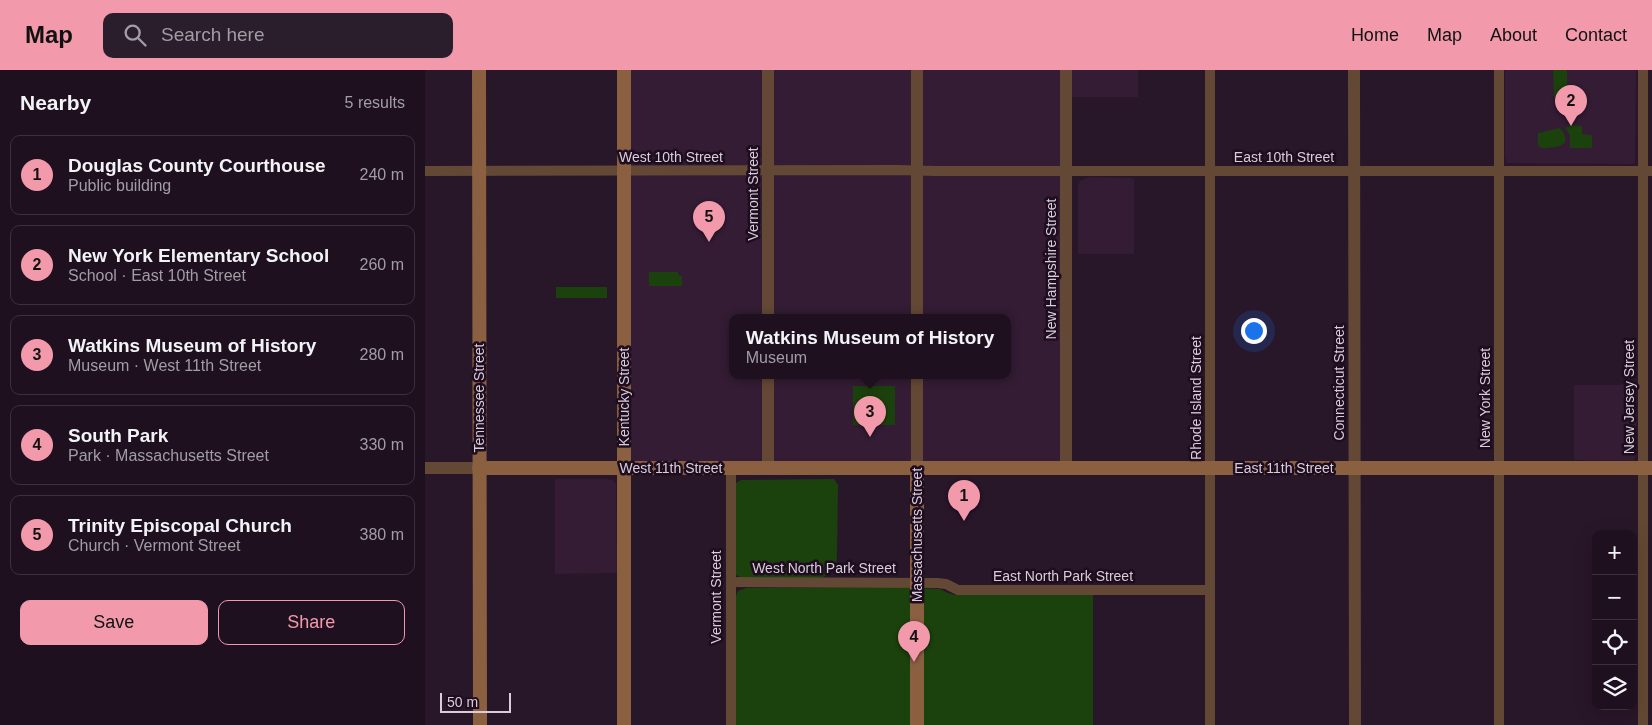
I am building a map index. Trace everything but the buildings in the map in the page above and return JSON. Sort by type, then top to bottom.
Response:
[{"type":"main road","name":"Tennessee Street","points":[[479,70],[480,725]]},
{"type":"main road","name":"Kentucky Street","points":[[623,70],[624,725]]},
{"type":"main road","name":"West 11th Street","points":[[479,468],[917,468]]},
{"type":"main road","name":"East 11th Street","points":[[917,468],[1648,468]]},
{"type":"main road","name":"Massachusetts Street","points":[[917,468],[917,725]]},
{"type":"street","name":"Vermont Street","points":[[768,70],[768,314]]},
{"type":"street","points":[[917,70],[917,314]]},
{"type":"street","name":"New Hampshire Street","points":[[1065,70],[1066,468]]},
{"type":"street","name":"Rhode Island Street","points":[[1210,70],[1210,725]]},
{"type":"street","name":"Connecticut Street","points":[[1354,70],[1355,725]]},
{"type":"street","name":"New York Street","points":[[1499,70],[1499,725]]},
{"type":"street","name":"New Jersey Street","points":[[1643,70],[1648,171],[1648,468],[1643,725]]},
{"type":"street","name":"West 10th Street","points":[[425,171],[917,170]]},
{"type":"street","name":"East 10th Street","points":[[917,170],[1648,171]]},
{"type":"street","points":[[768,379],[768,468]]},
{"type":"street","name":"Massachusetts Street","points":[[917,379],[917,468]]},
{"type":"street","name":"West 11th Street","points":[[425,468],[479,468]]},
{"type":"street","name":"Vermont Street","points":[[731,468],[731,725]]},
{"type":"street","name":"West North Park Street","points":[[731,582],[917,582]]},
{"type":"street","name":"East North Park Street","points":[[917,582],[946,584],[958,590],[1210,590]]},
{"type":"shaded area","points":[[624,70],[1138,70],[1138,97],[1066,97],[1066,468],[624,468]]},
{"type":"shaded area","points":[[1505,70],[1636,70],[1635,163],[1507,163],[1505,157]]},
{"type":"shaded area","points":[[1089,177],[1134,179],[1134,254],[1078,254],[1078,185],[1080,181]]},
{"type":"shaded area","points":[[1574,385],[1636,385],[1636,454],[1634,461],[1575,460]]},
{"type":"shaded area","points":[[555,479],[607,479],[612,480],[616,484],[617,573],[555,574]]},
{"type":"green space","points":[[1553,70],[1567,70],[1567,97],[1554,97]]},
{"type":"green space","points":[[1570,125],[1582,126],[1582,134],[1592,135],[1591,148],[1570,148],[1570,135],[1565,128]]},
{"type":"green space","points":[[1560,128],[1566,139],[1564,143],[1552,148],[1541,148],[1538,145],[1538,133]]},
{"type":"green space","points":[[649,272],[678,272],[678,275],[682,276],[682,286],[649,286]]},
{"type":"green space","points":[[556,287],[607,287],[607,298],[556,298]]},
{"type":"green space","points":[[853,386],[895,386],[895,425],[853,425]]},
{"type":"green space","points":[[834,479],[838,485],[837,558],[835,565],[829,573],[820,578],[742,578],[736,575],[736,483],[741,480]]},
{"type":"green space","points":[[896,587],[940,589],[955,595],[1093,595],[1093,725],[735,725],[735,598],[738,591],[746,588]]},
{"type":"place","name":"New York Elementary School","points":[[1571,126]]},
{"type":"place","name":"Trinity Episcopal Church","points":[[709,242]]},
{"type":"place","name":"Watkins Museum of History","points":[[870,437]]},
{"type":"place","name":"Douglas County Courthouse","points":[[964,521]]},
{"type":"place","name":"South Park","points":[[914,662]]}]
